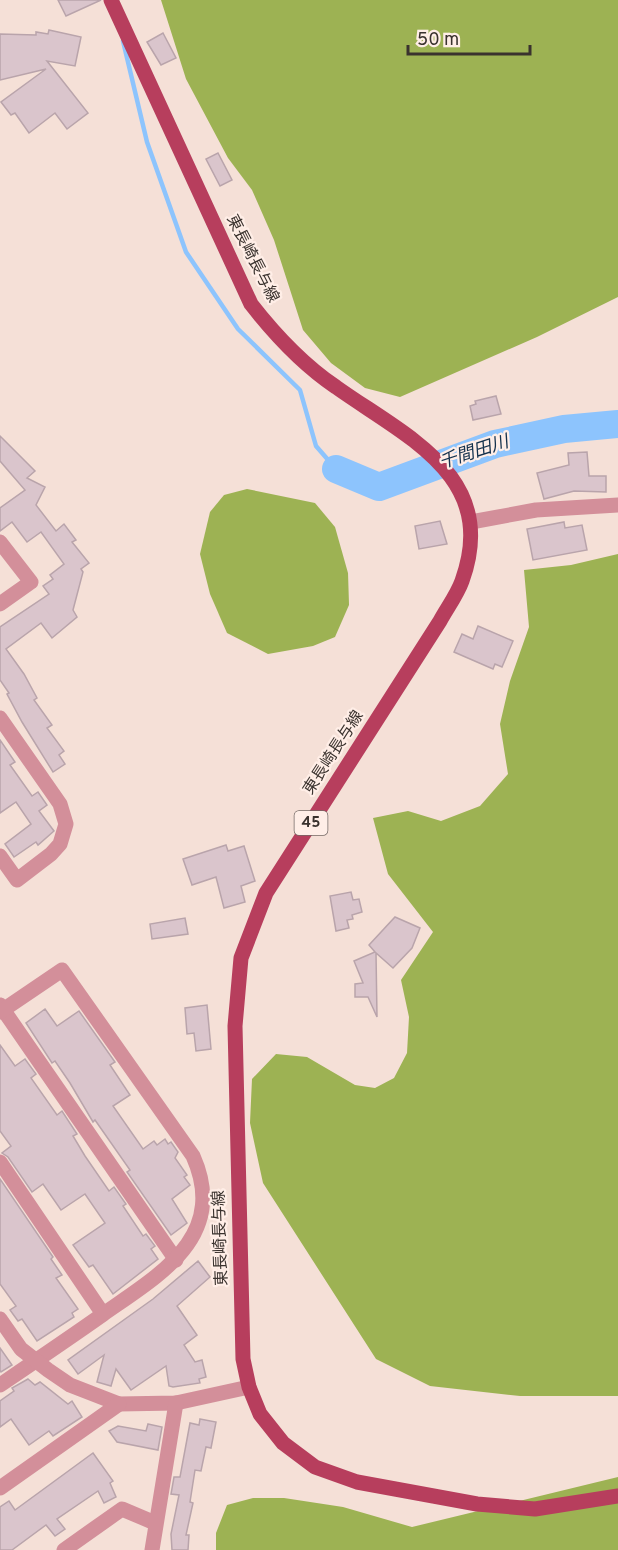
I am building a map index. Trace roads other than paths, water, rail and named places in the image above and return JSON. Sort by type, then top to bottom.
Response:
[{"type":"main road","name":"東長崎長与線","points":[[111,0],[251,304],[274,335],[303,363],[412,439],[448,471],[461,494],[471,522],[470,553],[462,583],[266,893],[241,958],[235,1026],[237,1164],[243,1359],[249,1387],[260,1414],[283,1443],[315,1467],[357,1482],[477,1504],[535,1509],[618,1496]]},
{"type":"street","points":[[471,522],[536,510],[618,505]]},
{"type":"street","points":[[0,542],[31,582],[0,604]]},
{"type":"street","points":[[0,718],[60,804],[66,824],[60,844],[51,854],[17,880],[0,856]]},
{"type":"street","points":[[0,1385],[176,1260],[196,1230],[204,1199],[202,1180],[193,1156],[62,970],[1,1009],[176,1260]]},
{"type":"street","points":[[0,1162],[103,1314]]},
{"type":"street","points":[[0,1319],[21,1349],[36,1361],[70,1385],[119,1404],[176,1403],[249,1387]]},
{"type":"street","points":[[152,1550],[176,1403]]},
{"type":"street","points":[[0,1488],[119,1404]]},
{"type":"street","points":[[64,1550],[122,1509],[155,1523]]},
{"type":"waterway","points":[[123,41],[147,142],[186,252],[238,329],[300,390],[316,446],[336,469]]},
{"type":"waterway","name":"千間田川","points":[[336,469],[379,487],[495,444],[564,429],[618,424]]}]
